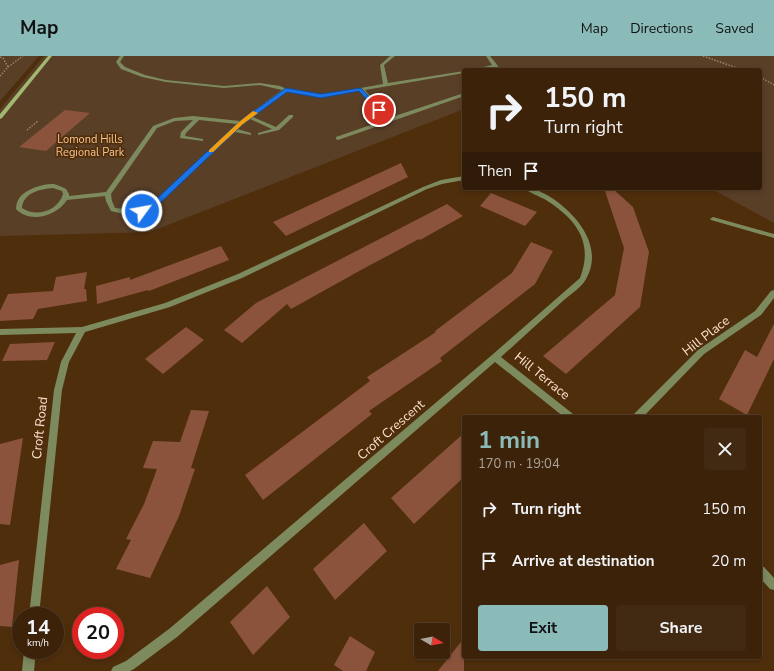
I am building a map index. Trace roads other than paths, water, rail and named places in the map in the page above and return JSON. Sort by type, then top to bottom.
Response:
[{"type":"main road","points":[[0,117],[50,56]]},
{"type":"street","points":[[122,56],[118,62],[123,68],[144,76],[166,81],[224,87],[260,84],[321,96],[462,72]]},
{"type":"street","points":[[386,85],[382,65],[393,56]]},
{"type":"street","points":[[488,56],[497,68]]},
{"type":"street","points":[[361,89],[388,120]]},
{"type":"street","points":[[241,123],[196,119],[174,120],[155,127],[108,194],[113,210],[128,213],[142,211],[155,204],[241,123],[286,90]]},
{"type":"street","points":[[338,138],[462,95]]},
{"type":"street","points":[[260,134],[277,129],[291,116]]},
{"type":"street","points":[[249,117],[277,129]]},
{"type":"street","points":[[196,119],[183,133],[182,137],[201,140]]},
{"type":"street","points":[[233,130],[249,134]]},
{"type":"street","points":[[0,332],[82,330],[167,305],[240,276],[425,188],[441,182],[462,178]]},
{"type":"street","points":[[66,198],[64,190],[53,186],[46,187],[31,192],[20,200],[19,209],[28,214],[43,214],[58,207],[66,198],[108,194]]},
{"type":"street","name":"Croft Crescent","points":[[118,671],[130,665],[173,633],[495,357],[582,279],[588,266],[589,254],[586,239],[577,224],[557,204],[532,190]]},
{"type":"street","points":[[713,219],[774,236]]},
{"type":"street","name":"Hill Place","points":[[639,415],[701,352],[758,313],[774,293]]},
{"type":"street","name":"Croft Road","points":[[35,607],[58,390],[65,362],[82,330]]},
{"type":"street","name":"Hill Terrace","points":[[495,357],[568,415]]},
{"type":"street","points":[[762,573],[774,584]]},
{"type":"street","points":[[28,671],[29,659]]},
{"type":"park label","name":"Lomond Hills Regional Park","points":[[90,145]]}]
